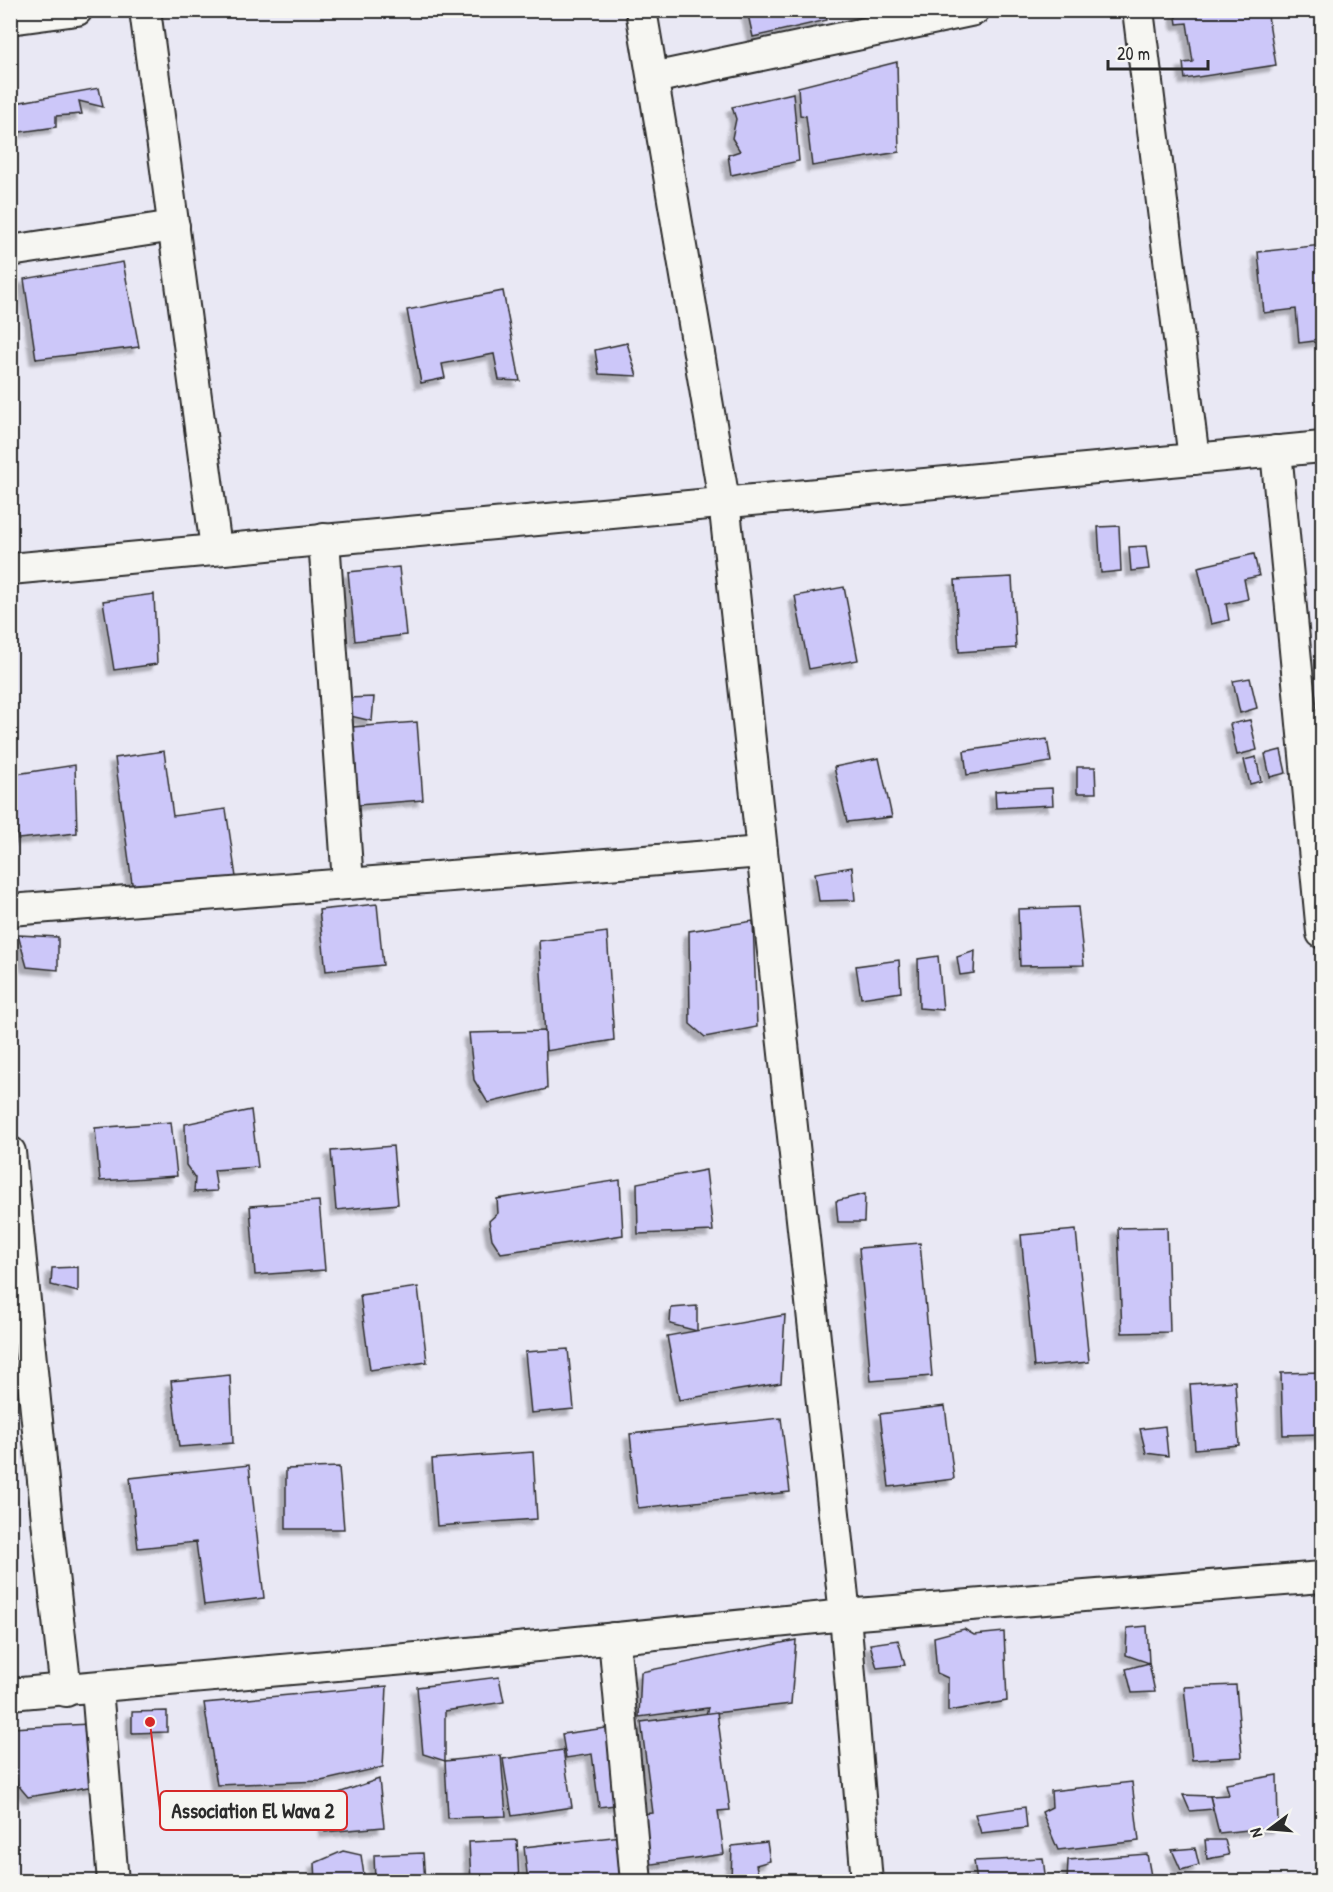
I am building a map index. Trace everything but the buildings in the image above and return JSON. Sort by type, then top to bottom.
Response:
[{"type":"street","points":[[10,19],[77,10]]},
{"type":"street","points":[[146,10],[216,549]]},
{"type":"street","points":[[641,10],[724,501],[845,1615],[867,1881]]},
{"type":"street","points":[[653,78],[974,10]]},
{"type":"street","points":[[1138,10],[1194,459]]},
{"type":"street","points":[[10,251],[174,226]]},
{"type":"street","points":[[10,569],[1323,447]]},
{"type":"street","points":[[1276,451],[1323,933]]},
{"type":"street","points":[[324,539],[348,884]]},
{"type":"street","points":[[10,910],[762,852]]},
{"type":"street","points":[[10,1152],[66,1690]]},
{"type":"street","points":[[10,1695],[845,1615],[1323,1577]]},
{"type":"street","points":[[614,1638],[636,1881]]},
{"type":"street","points":[[97,1688],[112,1881]]},
{"type":"place","name":"Association El Wava 2","points":[[150,1722]]}]
